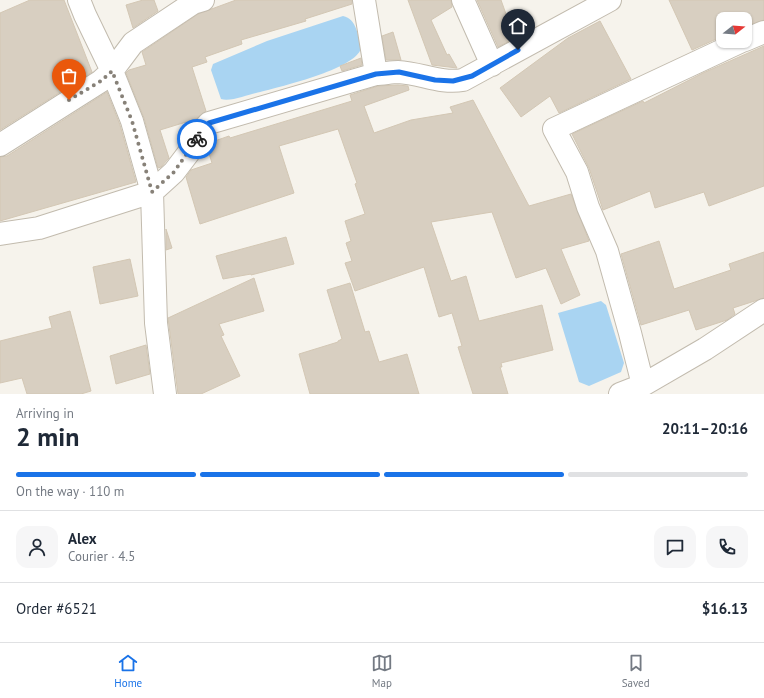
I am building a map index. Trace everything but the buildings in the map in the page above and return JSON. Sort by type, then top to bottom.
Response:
[{"type":"street","points":[[79,0],[112,71],[132,121],[152,192],[156,324],[165,394]]},
{"type":"street","points":[[0,145],[81,92],[101,81],[112,71],[133,43],[194,3],[203,0]]},
{"type":"street","points":[[364,0],[376,74]]},
{"type":"street","points":[[463,0],[492,65]]},
{"type":"street","points":[[0,234],[39,228],[152,192],[174,172],[193,146],[200,132],[209,123],[376,74],[399,72],[435,80],[453,81],[472,76],[610,0]]},
{"type":"street","points":[[752,37],[764,32]]},
{"type":"street","points":[[643,385],[607,251],[588,207],[577,172],[554,129],[727,48]]},
{"type":"street","points":[[620,394],[643,385],[705,349],[764,310]]},
{"type":"water","points":[[343,16],[348,18],[354,24],[358,33],[361,48],[356,56],[346,63],[297,82],[238,98],[229,100],[221,99],[211,70],[213,64],[267,41]]},
{"type":"water","points":[[601,301],[606,305],[624,363],[621,372],[589,386],[579,382],[558,313]]},
{"type":"way so far","points":[[69,100],[101,81],[112,71],[132,121],[152,192],[174,172],[197,139]]},
{"type":"route","points":[[197,139],[200,132],[209,123],[376,74],[399,72],[435,80],[463,80],[518,50]]}]
